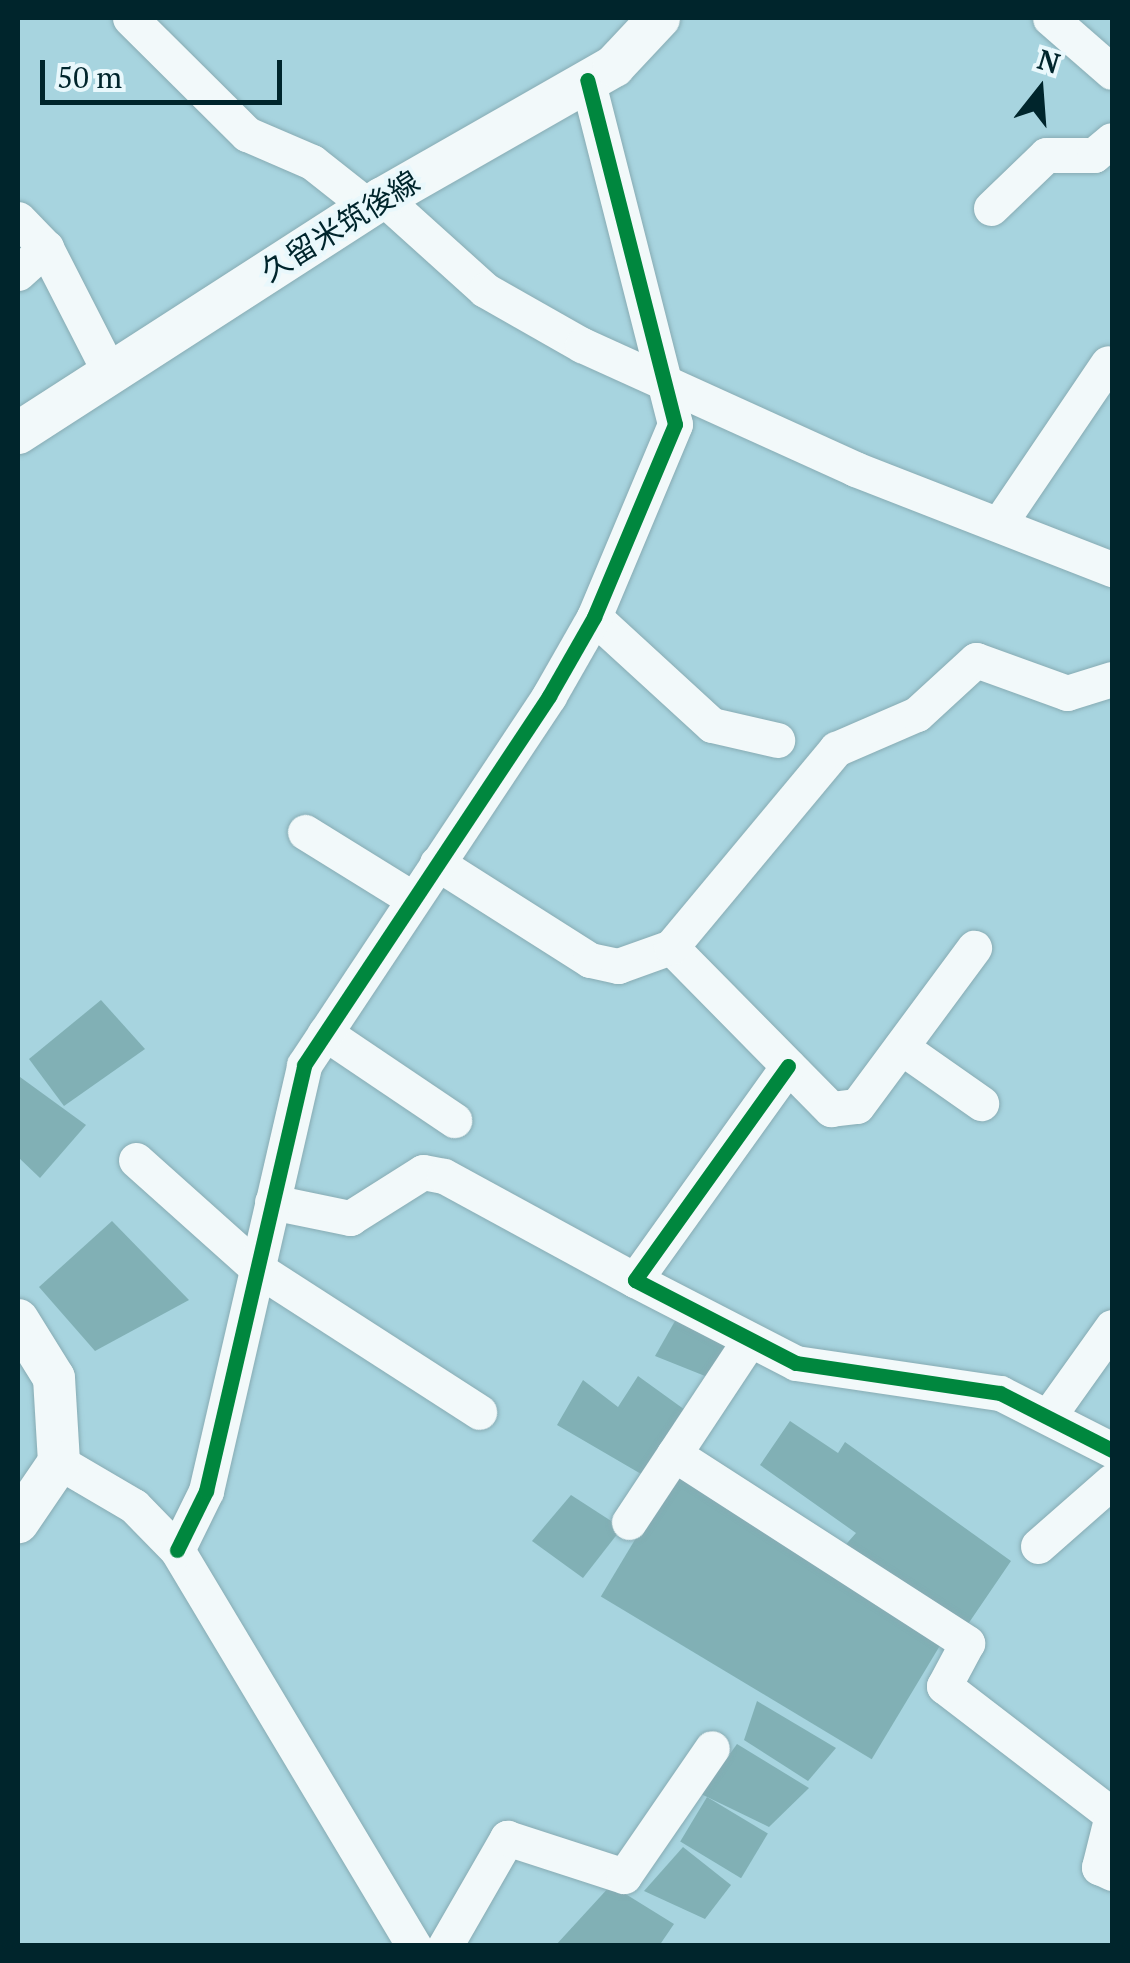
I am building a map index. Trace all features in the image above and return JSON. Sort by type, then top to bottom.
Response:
[{"type":"main road","name":"久留米筑後線","points":[[18,433],[376,202],[614,66],[659,18]]},
{"type":"main road","points":[[18,1320],[54,1378],[58,1462],[18,1522]]},
{"type":"street","points":[[130,18],[247,134],[312,162],[376,202],[485,290],[670,386],[1112,569]]},
{"type":"street","points":[[1050,18],[1110,74]]},
{"type":"street","points":[[178,1550],[206,1490],[304,1065],[594,617],[675,424],[670,386],[587,80]]},
{"type":"street","points":[[990,208],[1046,155],[1094,155],[1112,140]]},
{"type":"street","points":[[18,219],[46,248],[110,373]]},
{"type":"street","points":[[18,273],[46,248]]},
{"type":"street","points":[[998,524],[1108,363]]},
{"type":"street","points":[[594,617],[712,725],[777,740]]},
{"type":"street","points":[[437,863],[590,960],[618,966],[671,947],[836,749],[917,714],[976,660],[1067,694],[1112,679]]},
{"type":"street","points":[[305,832],[413,900]]},
{"type":"street","points":[[671,947],[830,1109],[857,1106],[974,948]]},
{"type":"street","points":[[325,1033],[454,1120]]},
{"type":"street","points":[[901,1047],[981,1103]]},
{"type":"street","points":[[635,1280],[788,1066]]},
{"type":"street","points":[[136,1160],[257,1268],[479,1412]]},
{"type":"street","points":[[272,1202],[350,1218],[423,1172],[444,1176],[746,1344],[796,1363],[1000,1393],[1050,1414],[1112,1450]]},
{"type":"street","points":[[1050,1414],[1112,1328]]},
{"type":"street","points":[[629,1522],[746,1344]]},
{"type":"street","points":[[674,1454],[966,1642],[944,1686],[1112,1815],[1100,1868],[1112,1873]]},
{"type":"street","points":[[58,1462],[134,1506],[178,1550],[414,1946]]},
{"type":"street","points":[[1038,1546],[1112,1481]]},
{"type":"street","points":[[445,1946],[507,1838],[624,1876],[712,1748]]},
{"type":"building","points":[[101,1000],[145,1049],[64,1106],[29,1059]]},
{"type":"building","points":[[20,1077],[86,1125],[40,1178],[18,1157]]},
{"type":"building","points":[[112,1221],[189,1300],[95,1351],[39,1287]]},
{"type":"building","points":[[679,1314],[734,1350],[710,1378],[655,1356]]},
{"type":"building","points":[[638,1376],[692,1415],[648,1478],[557,1425],[583,1380],[618,1407]]},
{"type":"building","points":[[790,1421],[838,1453],[845,1442],[1011,1561],[964,1630],[841,1550],[856,1533],[760,1465]]},
{"type":"building","points":[[675,1473],[946,1636],[872,1759],[601,1596]]},
{"type":"building","points":[[571,1495],[622,1528],[583,1578],[532,1541]]},
{"type":"building","points":[[757,1701],[836,1748],[808,1781],[744,1740]]},
{"type":"building","points":[[737,1744],[809,1788],[769,1827],[701,1794]]},
{"type":"building","points":[[707,1797],[768,1834],[741,1878],[680,1842]]},
{"type":"building","points":[[683,1847],[731,1885],[705,1919],[644,1891]]},
{"type":"building","points":[[611,1885],[674,1924],[659,1946],[555,1946]]},
{"type":"cycle path","points":[[177,1550],[206,1491],[304,1065],[549,696],[594,617],[675,424],[587,80]]},
{"type":"cycle path","points":[[788,1066],[635,1280],[796,1363],[1000,1393],[1112,1450]]}]
